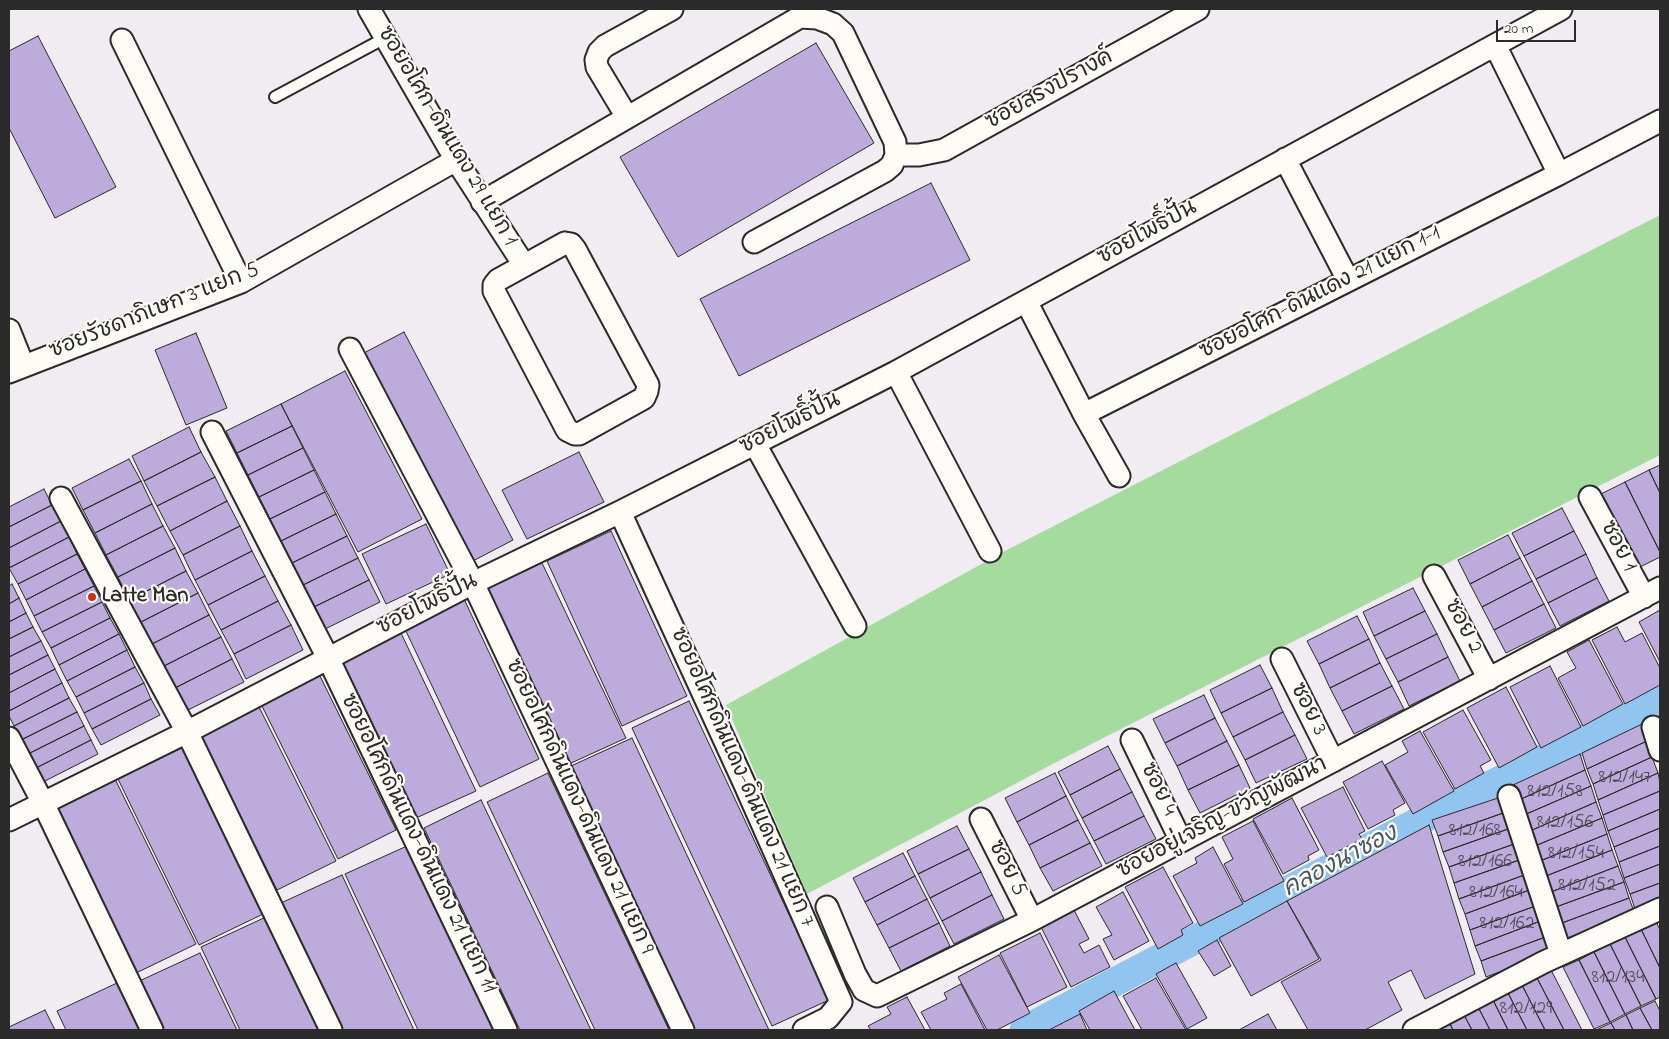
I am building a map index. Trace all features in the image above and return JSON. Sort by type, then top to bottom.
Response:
[{"type":"street","name":"ซอยอโศก-ดินแดง 29 แยก 1","points":[[369,9],[456,160],[524,265]]},
{"type":"street","points":[[627,118],[597,67],[596,60],[599,52],[605,46],[672,9]]},
{"type":"street","name":"ซอยสรงปรางค์","points":[[896,154],[918,155],[944,150],[1198,9]]},
{"type":"street","name":"ซอยโพธิ์ปั้น","points":[[9,820],[187,732],[473,583],[620,512],[896,372],[1561,9]]},
{"type":"street","points":[[482,202],[800,17],[817,18],[832,24],[843,33],[895,142],[896,154],[892,165],[885,171],[754,242]]},
{"type":"street","points":[[122,40],[240,282]]},
{"type":"street","points":[[1495,45],[1559,174]]},
{"type":"street","name":"ซอยอโศก-ดินแดง 21 แยก 1-1","points":[[1084,414],[1660,121]]},
{"type":"street","points":[[1285,159],[1348,280]]},
{"type":"street","name":"ซอยรัชดาภิเษก 3 แยก 5","points":[[16,368],[240,282],[456,160]]},
{"type":"street","points":[[565,243],[571,244],[575,248],[648,385],[648,391],[644,398],[579,434],[566,430],[494,290],[494,285],[498,280],[524,265],[565,243]]},
{"type":"street","points":[[1026,301],[1084,414],[1119,476]]},
{"type":"street","points":[[9,330],[16,368]]},
{"type":"street","name":"ซอยอโศกดินแดง-ดินแดง 21 แยก 9","points":[[350,349],[473,583],[683,1030]]},
{"type":"street","points":[[896,372],[990,551]]},
{"type":"street","name":"ซอยอโศกดินแดง-ดินแดง 21 แยก 11","points":[[212,432],[328,658],[506,1030]]},
{"type":"street","points":[[755,444],[855,626]]},
{"type":"street","name":"ซอย 1","points":[[1590,497],[1652,592]]},
{"type":"street","points":[[61,498],[187,732],[332,1030]]},
{"type":"street","name":"ซอยอโศกดินแดง-ดินแดง 21 แยก 7","points":[[620,512],[745,785],[841,1002],[828,1018],[804,1030]]},
{"type":"street","name":"ซอย 2","points":[[1434,576],[1489,679]]},
{"type":"street","name":"ซอยอยู่เจริญ-ขวัญพัฒนา","points":[[827,907],[855,974],[864,990],[878,996],[1032,920],[1652,592]]},
{"type":"street","name":"ซอย 3","points":[[1282,659],[1333,761]]},
{"type":"street","points":[[1653,727],[1660,750]]},
{"type":"street","points":[[9,738],[43,803],[152,1030]]},
{"type":"street","name":"ซอย 4","points":[[1132,740],[1181,841]]},
{"type":"street","points":[[1508,796],[1561,954]]},
{"type":"street","name":"ซอย 5","points":[[980,819],[1032,920]]},
{"type":"street","points":[[1414,1030],[1561,954],[1660,909]]},
{"type":"lane","points":[[275,97],[385,38]]},
{"type":"green space","points":[[1660,215],[1660,455],[1066,757],[807,894],[726,705],[1005,551]]},
{"type":"building","points":[[38,36],[116,187],[55,218],[9,128],[9,51]]},
{"type":"building","points":[[816,43],[874,143],[678,257],[620,157]]},
{"type":"building","points":[[931,183],[970,260],[739,376],[700,299]]},
{"type":"building","points":[[404,332],[513,540],[471,562],[362,354]]},
{"type":"building","points":[[196,333],[227,408],[186,425],[155,350]]},
{"type":"building","points":[[345,371],[422,519],[358,552],[281,404]]},
{"type":"building","points":[[281,404],[292,426],[237,453],[226,431]]},
{"type":"building","points":[[292,426],[303,448],[248,475],[237,453]]},
{"type":"building","points":[[189,427],[201,452],[144,481],[132,456]]},
{"type":"building","points":[[303,448],[314,470],[259,497],[248,475]]},
{"type":"building","points":[[201,452],[215,477],[157,506],[144,481]]},
{"type":"building","points":[[579,452],[604,502],[527,539],[502,490]]},
{"type":"building","points":[[129,459],[141,481],[83,510],[72,488]]},
{"type":"building","points":[[1660,465],[1660,493],[1649,470]]},
{"type":"building","points":[[314,470],[325,492],[270,519],[259,497]]},
{"type":"building","points":[[1649,470],[1660,493],[1660,552],[1625,482]]},
{"type":"building","points":[[215,477],[227,501],[170,531],[157,506]]},
{"type":"building","points":[[141,481],[152,504],[95,533],[83,510]]},
{"type":"building","points":[[1625,482],[1660,552],[1660,557],[1638,568],[1601,494]]},
{"type":"building","points":[[44,489],[52,505],[9,527],[9,507]]},
{"type":"building","points":[[325,492],[336,514],[281,541],[270,519]]},
{"type":"building","points":[[227,501],[240,526],[183,555],[170,531]]},
{"type":"building","points":[[152,504],[163,526],[106,555],[95,533]]},
{"type":"building","points":[[52,505],[61,521],[9,548],[9,527]]},
{"type":"building","points":[[1562,508],[1574,531],[1524,556],[1512,533]]},
{"type":"building","points":[[336,514],[347,536],[292,563],[281,541]]},
{"type":"building","points":[[61,521],[69,537],[9,568],[9,548]]},
{"type":"building","points":[[426,524],[450,574],[386,604],[362,554]]},
{"type":"building","points":[[163,526],[175,548],[118,577],[106,555]]},
{"type":"building","points":[[240,526],[252,551],[195,580],[183,555]]},
{"type":"building","points":[[611,531],[687,696],[622,726],[547,561]]},
{"type":"building","points":[[1574,531],[1586,554],[1536,579],[1524,556]]},
{"type":"building","points":[[1508,535],[1520,558],[1470,584],[1458,560]]},
{"type":"building","points":[[347,536],[358,558],[303,585],[292,563]]},
{"type":"building","points":[[69,537],[77,554],[18,584],[9,568]]},
{"type":"building","points":[[175,548],[186,571],[129,600],[118,577]]},
{"type":"building","points":[[252,551],[265,576],[208,605],[195,580]]},
{"type":"building","points":[[77,554],[85,569],[26,600],[18,584]]},
{"type":"building","points":[[1586,554],[1597,578],[1548,603],[1536,579]]},
{"type":"building","points":[[358,558],[369,580],[314,607],[303,585]]},
{"type":"building","points":[[1520,558],[1532,581],[1482,607],[1470,584]]},
{"type":"building","points":[[542,563],[626,738],[569,764],[486,589]]},
{"type":"building","points":[[85,569],[94,586],[34,616],[26,600]]},
{"type":"building","points":[[186,571],[198,593],[141,622],[129,600]]},
{"type":"building","points":[[265,576],[278,601],[221,630],[208,605]]},
{"type":"building","points":[[1597,578],[1609,601],[1560,626],[1548,603]]},
{"type":"building","points":[[369,580],[380,602],[325,629],[314,607]]},
{"type":"building","points":[[1532,581],[1544,604],[1494,630],[1482,607]]},
{"type":"building","points":[[12,584],[19,598],[9,604],[9,586]]},
{"type":"building","points":[[94,586],[102,602],[42,632],[34,616]]},
{"type":"building","points":[[1413,588],[1425,611],[1374,636],[1363,612]]},
{"type":"building","points":[[198,593],[209,615],[152,644],[141,622]]},
{"type":"building","points":[[19,598],[26,613],[9,622],[9,604]]},
{"type":"building","points":[[464,599],[539,759],[480,787],[404,627]]},
{"type":"building","points":[[278,601],[291,625],[234,654],[221,630]]},
{"type":"building","points":[[102,602],[110,618],[51,648],[42,632]]},
{"type":"building","points":[[1544,604],[1556,628],[1506,653],[1494,630]]},
{"type":"building","points":[[1660,610],[1660,662],[1639,622]]},
{"type":"building","points":[[1425,611],[1437,634],[1386,659],[1374,636]]},
{"type":"building","points":[[26,613],[33,627],[9,639],[9,622]]},
{"type":"building","points":[[209,615],[221,637],[164,666],[152,644]]},
{"type":"building","points":[[1357,616],[1369,639],[1319,664],[1307,641]]},
{"type":"building","points":[[110,618],[119,634],[59,665],[51,648]]},
{"type":"building","points":[[291,625],[303,650],[246,679],[234,654]]},
{"type":"building","points":[[33,627],[41,641],[9,657],[9,639]]},
{"type":"building","points":[[1617,627],[1625,642],[1642,633],[1660,668],[1660,685],[1625,704],[1592,640]]},
{"type":"building","points":[[400,631],[476,791],[416,818],[341,659]]},
{"type":"building","points":[[119,634],[127,650],[67,681],[59,665]]},
{"type":"building","points":[[1437,634],[1448,657],[1398,682],[1386,659]]},
{"type":"building","points":[[221,637],[232,659],[175,688],[164,666]]},
{"type":"building","points":[[1369,639],[1380,663],[1330,688],[1319,664]]},
{"type":"building","points":[[1589,640],[1623,704],[1583,726],[1558,678],[1576,668],[1567,652]]},
{"type":"building","points":[[41,641],[48,655],[9,675],[9,657]]},
{"type":"building","points":[[127,650],[135,667],[76,697],[67,681]]},
{"type":"building","points":[[48,655],[55,669],[9,693],[9,675]]},
{"type":"building","points":[[1448,657],[1460,681],[1409,706],[1398,682]]},
{"type":"building","points":[[232,659],[244,682],[186,711],[175,688]]},
{"type":"building","points":[[1380,663],[1392,686],[1342,711],[1330,688]]},
{"type":"building","points":[[1260,665],[1272,688],[1221,713],[1210,690]]},
{"type":"building","points":[[1550,666],[1581,727],[1541,748],[1510,687]]},
{"type":"building","points":[[135,667],[144,683],[84,713],[76,697]]},
{"type":"building","points":[[55,669],[62,683],[9,711],[9,693]]},
{"type":"building","points":[[319,674],[396,830],[338,859],[260,702]]},
{"type":"building","points":[[62,683],[69,698],[14,726],[9,716],[9,711]]},
{"type":"building","points":[[144,683],[151,699],[92,729],[84,713]]},
{"type":"building","points":[[1392,686],[1404,709],[1354,734],[1342,711]]},
{"type":"building","points":[[1506,687],[1537,747],[1499,768],[1467,708]]},
{"type":"building","points":[[1272,688],[1283,712],[1233,737],[1221,713]]},
{"type":"building","points":[[1204,695],[1215,718],[1165,743],[1153,719]]},
{"type":"building","points":[[69,698],[77,712],[21,740],[14,726]]},
{"type":"building","points":[[151,699],[160,715],[101,745],[92,729]]},
{"type":"building","points":[[689,701],[829,1000],[772,1026],[632,728]]},
{"type":"building","points":[[258,705],[336,861],[277,890],[200,734]]},
{"type":"building","points":[[1463,710],[1491,760],[1480,766],[1484,773],[1455,789],[1423,732]]},
{"type":"building","points":[[77,712],[84,726],[28,754],[21,740]]},
{"type":"building","points":[[1283,712],[1295,735],[1245,760],[1233,737]]},
{"type":"building","points":[[1215,718],[1227,741],[1177,766],[1165,743]]},
{"type":"building","points":[[1642,724],[1647,741],[1587,769],[1582,753]]},
{"type":"building","points":[[84,726],[91,740],[36,768],[28,754]]},
{"type":"building","points":[[1420,731],[1454,791],[1413,814],[1385,765],[1408,752],[1402,741]]},
{"type":"building","points":[[1295,735],[1307,759],[1256,783],[1245,760]]},
{"type":"building","points":[[632,738],[769,1030],[694,1030],[571,766]]},
{"type":"building","points":[[91,740],[98,754],[43,782],[36,768]]},
{"type":"building","points":[[1227,741],[1239,765],[1188,790],[1177,766]]},
{"type":"building","points":[[1647,741],[1652,757],[1593,784],[1587,769]]},
{"type":"building","points":[[1108,746],[1120,769],[1070,795],[1058,772]]},
{"type":"building","points":[[182,748],[263,914],[199,945],[118,779]]},
{"type":"building","points":[[1580,754],[1585,770],[1519,800],[1513,785]]},
{"type":"building","points":[[1652,757],[1658,773],[1598,800],[1593,784]]},
{"type":"building","points":[[1382,761],[1405,803],[1393,810],[1395,815],[1368,829],[1343,782]]},
{"type":"building","points":[[1239,765],[1250,788],[1200,813],[1188,790]]},
{"type":"building","points":[[1120,769],[1132,792],[1082,818],[1070,795]]},
{"type":"building","points":[[1585,770],[1591,786],[1524,815],[1519,800]]},
{"type":"building","points":[[548,773],[669,1030],[595,1030],[487,802]]},
{"type":"building","points":[[1055,773],[1066,796],[1017,822],[1005,798]]},
{"type":"building","points":[[1658,773],[1660,791],[1603,815],[1598,800]]},
{"type":"building","points":[[115,779],[196,944],[132,975],[51,809]]},
{"type":"building","points":[[1591,786],[1596,802],[1530,831],[1524,815]]},
{"type":"building","points":[[1343,787],[1365,831],[1359,834],[1362,839],[1327,857],[1301,808]]},
{"type":"building","points":[[1660,791],[1660,809],[1608,831],[1603,815]]},
{"type":"building","points":[[1132,792],[1144,816],[1094,841],[1082,818]]},
{"type":"building","points":[[1066,796],[1078,820],[1029,845],[1017,822]]},
{"type":"building","points":[[1501,797],[1506,812],[1438,836],[1432,820]]},
{"type":"building","points":[[1292,798],[1319,850],[1308,856],[1309,860],[1283,874],[1253,819]]},
{"type":"building","points":[[481,800],[591,1030],[520,1030],[424,828]]},
{"type":"building","points":[[1596,802],[1602,818],[1535,846],[1530,831]]},
{"type":"building","points":[[1660,809],[1660,828],[1614,847],[1608,831]]},
{"type":"building","points":[[1506,812],[1511,828],[1443,852],[1438,836]]},
{"type":"building","points":[[1144,816],[1156,839],[1106,864],[1094,841]]},
{"type":"building","points":[[1602,818],[1607,834],[1540,861],[1535,846]]},
{"type":"building","points":[[1078,820],[1090,843],[1040,868],[1029,845]]},
{"type":"building","points":[[1253,821],[1284,881],[1244,902],[1224,864],[1233,859],[1222,837]]},
{"type":"building","points":[[1429,825],[1475,974],[1425,999],[1411,970],[1388,982],[1402,1010],[1365,1030],[1308,1030],[1281,982],[1321,960],[1287,901]]},
{"type":"building","points":[[957,826],[969,849],[918,874],[907,851]]},
{"type":"building","points":[[1511,828],[1517,843],[1449,867],[1443,852]]},
{"type":"building","points":[[1660,828],[1660,846],[1619,862],[1614,847]]},
{"type":"building","points":[[1607,834],[1612,850],[1546,876],[1540,861]]},
{"type":"building","points":[[1090,843],[1102,866],[1053,891],[1040,868]]},
{"type":"building","points":[[1517,843],[1522,859],[1454,883],[1449,867]]},
{"type":"building","points":[[407,846],[493,1030],[418,1030],[345,874]]},
{"type":"building","points":[[1660,846],[1660,864],[1624,878],[1619,862]]},
{"type":"building","points":[[1213,847],[1243,904],[1200,926],[1173,876],[1197,863],[1195,858]]},
{"type":"building","points":[[969,849],[981,872],[930,898],[918,874]]},
{"type":"building","points":[[1612,850],[1618,866],[1551,892],[1546,876]]},
{"type":"building","points":[[903,853],[915,876],[865,902],[853,878]]},
{"type":"building","points":[[1522,859],[1527,874],[1459,899],[1454,883]]},
{"type":"building","points":[[1660,864],[1660,883],[1630,894],[1624,878]]},
{"type":"building","points":[[1618,866],[1624,882],[1556,907],[1551,892]]},
{"type":"building","points":[[1163,867],[1193,923],[1181,930],[1183,935],[1158,949],[1125,887]]},
{"type":"building","points":[[981,872],[992,895],[942,921],[930,898]]},
{"type":"building","points":[[1527,874],[1532,889],[1465,914],[1459,899]]},
{"type":"building","points":[[342,875],[414,1030],[340,1030],[281,903]]},
{"type":"building","points":[[915,876],[927,899],[877,925],[865,902]]},
{"type":"building","points":[[1624,882],[1629,898],[1562,923],[1556,907]]},
{"type":"building","points":[[1660,883],[1660,901],[1635,909],[1630,894]]},
{"type":"building","points":[[1532,889],[1538,905],[1470,930],[1465,914]]},
{"type":"building","points":[[1123,892],[1149,941],[1114,960],[1103,939],[1112,935],[1096,907]]},
{"type":"building","points":[[992,895],[1004,919],[954,944],[942,921]]},
{"type":"building","points":[[1629,898],[1635,914],[1567,938],[1562,923]]},
{"type":"building","points":[[927,899],[939,923],[889,948],[877,925]]},
{"type":"building","points":[[1287,901],[1319,959],[1251,996],[1219,938]]},
{"type":"building","points":[[1538,905],[1543,920],[1475,946],[1470,930]]},
{"type":"building","points":[[1074,910],[1089,939],[1079,944],[1084,953],[1099,945],[1110,967],[1071,987],[1041,927]]},
{"type":"building","points":[[266,917],[319,1030],[240,1030],[201,947]]},
{"type":"building","points":[[1543,920],[1548,936],[1481,961],[1475,946]]},
{"type":"building","points":[[1656,921],[1660,930],[1660,968],[1641,929]]},
{"type":"building","points":[[939,923],[950,946],[901,971],[889,948]]},
{"type":"building","points":[[1641,929],[1660,968],[1660,997],[1656,999],[1625,937]]},
{"type":"building","points":[[1040,933],[1067,987],[1027,1007],[1000,953]]},
{"type":"building","points":[[1548,936],[1554,951],[1486,977],[1481,961]]},
{"type":"building","points":[[1625,937],[1656,999],[1641,1006],[1610,944]]},
{"type":"building","points":[[1217,940],[1231,966],[1214,976],[1198,951]]},
{"type":"building","points":[[1610,944],[1641,1006],[1625,1014],[1594,952]]},
{"type":"building","points":[[1594,952],[1625,1014],[1610,1022],[1579,960]]},
{"type":"building","points":[[200,953],[237,1030],[158,1030],[135,983]]},
{"type":"building","points":[[999,955],[1030,1013],[997,1030],[987,1030],[958,977]]},
{"type":"building","points":[[1579,960],[1610,1022],[1594,1029],[1563,967]]},
{"type":"building","points":[[1176,963],[1207,1018],[1187,1029],[1156,974]]},
{"type":"building","points":[[1550,968],[1582,1030],[1564,1030],[1536,976]]},
{"type":"building","points":[[1536,976],[1564,1030],[1545,1030],[1521,983]]},
{"type":"building","points":[[1156,978],[1186,1030],[1142,1030],[1123,996]]},
{"type":"building","points":[[117,983],[139,1030],[66,1030],[57,1011]]},
{"type":"building","points":[[1521,983],[1545,1030],[1527,1030],[1507,991]]},
{"type":"building","points":[[961,984],[985,1030],[931,1030],[921,1012],[947,999],[944,993]]},
{"type":"building","points":[[1114,991],[1135,1030],[1090,1030],[1079,1011]]},
{"type":"building","points":[[1507,991],[1527,1030],[1508,1030],[1492,998]]},
{"type":"building","points":[[907,997],[925,1030],[871,1030],[868,1026],[891,1014],[887,1007]]},
{"type":"building","points":[[1492,998],[1508,1030],[1490,1030],[1477,1005]]},
{"type":"building","points":[[1655,1001],[1660,1011],[1660,1030],[1652,1030],[1640,1008]]},
{"type":"building","points":[[1477,1005],[1490,1030],[1472,1030],[1463,1013]]},
{"type":"building","points":[[1640,1008],[1652,1030],[1633,1030],[1626,1015]]},
{"type":"building","points":[[45,1010],[55,1030],[9,1030],[9,1027]]},
{"type":"building","points":[[1463,1013],[1472,1030],[1453,1030],[1448,1020]]},
{"type":"building","points":[[1080,1014],[1087,1030],[1049,1030]]},
{"type":"building","points":[[1268,1014],[1277,1030],[1239,1030]]},
{"type":"building","points":[[1626,1015],[1633,1030],[1615,1030],[1611,1023]]},
{"type":"building","points":[[1448,1020],[1453,1030],[1435,1030]]},
{"type":"building","points":[[1611,1023],[1615,1030],[1596,1030]]},
{"type":"waterway","name":"คลองนาซอง","points":[[1024,1030],[1442,809],[1660,701]]},
{"type":"place","name":"Latte Man","points":[[92,597]]}]
